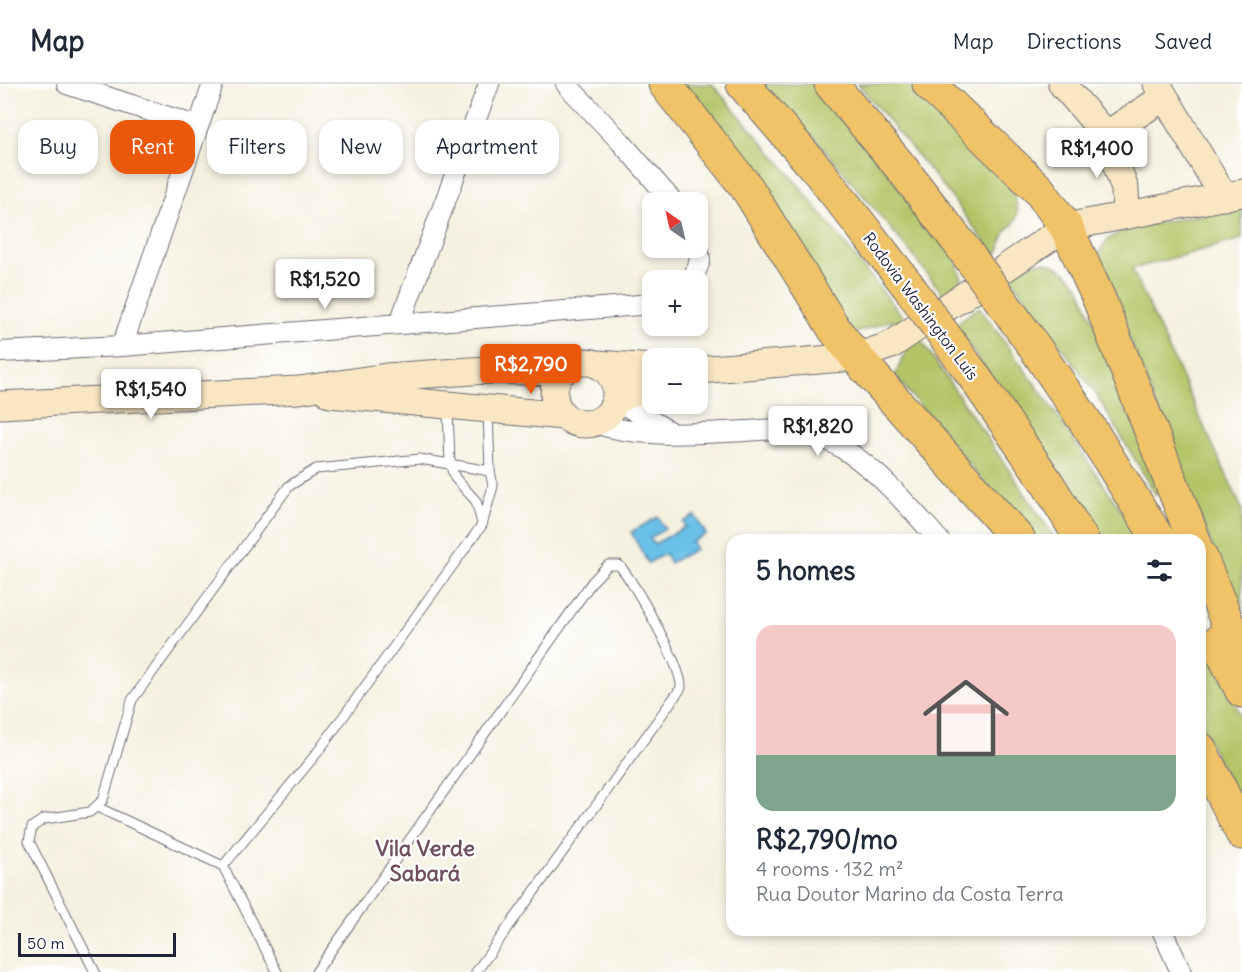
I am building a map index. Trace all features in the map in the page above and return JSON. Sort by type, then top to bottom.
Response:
[{"type":"highway","points":[[665,84],[747,188],[835,330],[856,357],[1014,534]]},
{"type":"highway","name":"Rodovia Washington Luís","points":[[743,84],[819,172],[906,284],[971,372],[1048,484],[1078,534]]},
{"type":"highway","points":[[831,84],[900,166],[1029,339],[1087,424],[1155,534]]},
{"type":"highway","points":[[929,84],[1039,190],[1066,227],[1099,299],[1192,534]]},
{"type":"highway","points":[[1206,570],[1242,659]]},
{"type":"highway","points":[[1206,622],[1242,691]]},
{"type":"highway","points":[[1206,763],[1242,833]]},
{"type":"main road","points":[[1062,84],[1106,135],[1125,189],[1126,215]]},
{"type":"main road","points":[[708,369],[856,357],[891,345],[1066,227],[1233,195],[1161,90],[1106,135]]},
{"type":"main road","points":[[0,405],[299,390],[386,377],[486,370],[562,372],[579,363],[642,367]]},
{"type":"main road","points":[[299,390],[564,417],[584,424],[595,423],[608,413],[616,400],[615,386],[609,373],[598,364]]},
{"type":"main road","points":[[448,406],[449,391],[454,383],[462,376],[486,370]]},
{"type":"main road","points":[[562,372],[556,382],[554,394],[557,406],[564,417]]},
{"type":"main road","points":[[616,400],[642,390]]},
{"type":"street","points":[[67,84],[196,126]]},
{"type":"street","points":[[122,346],[196,126],[213,84]]},
{"type":"street","points":[[400,322],[489,84]]},
{"type":"street","points":[[566,84],[664,192]]},
{"type":"street","points":[[0,352],[122,346],[400,322],[642,305]]},
{"type":"street","points":[[616,400],[674,434]]},
{"type":"street","points":[[595,423],[608,427],[674,434],[777,429],[808,432],[838,445],[890,486],[934,534]]},
{"type":"street","points":[[1165,936],[1181,972]]},
{"type":"lane","points":[[448,406],[450,464],[455,478],[476,501],[482,525]]},
{"type":"lane","points":[[223,866],[317,753],[482,525],[493,486],[490,471],[488,409]]},
{"type":"lane","points":[[95,972],[29,841],[32,828],[44,819],[90,812],[97,807],[106,789],[132,700],[289,486],[316,469],[420,459],[490,471]]},
{"type":"lane","points":[[316,972],[592,582],[608,565],[619,565],[674,659],[682,680],[681,688],[476,972]]},
{"type":"lane","points":[[97,807],[223,866],[277,972]]},
{"type":"green space","points":[[676,84],[712,84],[784,167],[906,321],[889,321],[853,334]]},
{"type":"green space","points":[[760,84],[816,84],[956,258],[963,284],[945,297],[814,137],[803,132]]},
{"type":"green space","points":[[858,84],[913,84],[1005,178],[1014,194],[1018,212],[1014,223],[1004,234],[999,251],[995,256],[950,195]]},
{"type":"green space","points":[[1242,207],[1242,239],[1132,269],[1242,509],[1242,622],[1097,256],[1107,240],[1125,229]]},
{"type":"green space","points":[[1044,262],[1063,271],[1079,286],[1163,492],[1156,495],[1096,394],[1008,274],[1032,263]]},
{"type":"green space","points":[[979,307],[1045,398],[1137,534],[1094,534],[955,325]]},
{"type":"green space","points":[[919,337],[1052,534],[1027,534],[895,376],[906,350]]},
{"type":"green space","points":[[1206,647],[1242,717],[1242,809],[1206,735]]},
{"type":"water","points":[[695,515],[706,534],[692,542],[696,549],[670,563],[665,554],[648,563],[631,532],[658,517],[665,529],[650,538],[654,544],[685,527],[683,522]]},
{"type":"district","name":"Vila Verde Sabará","points":[[425,860]]}]
